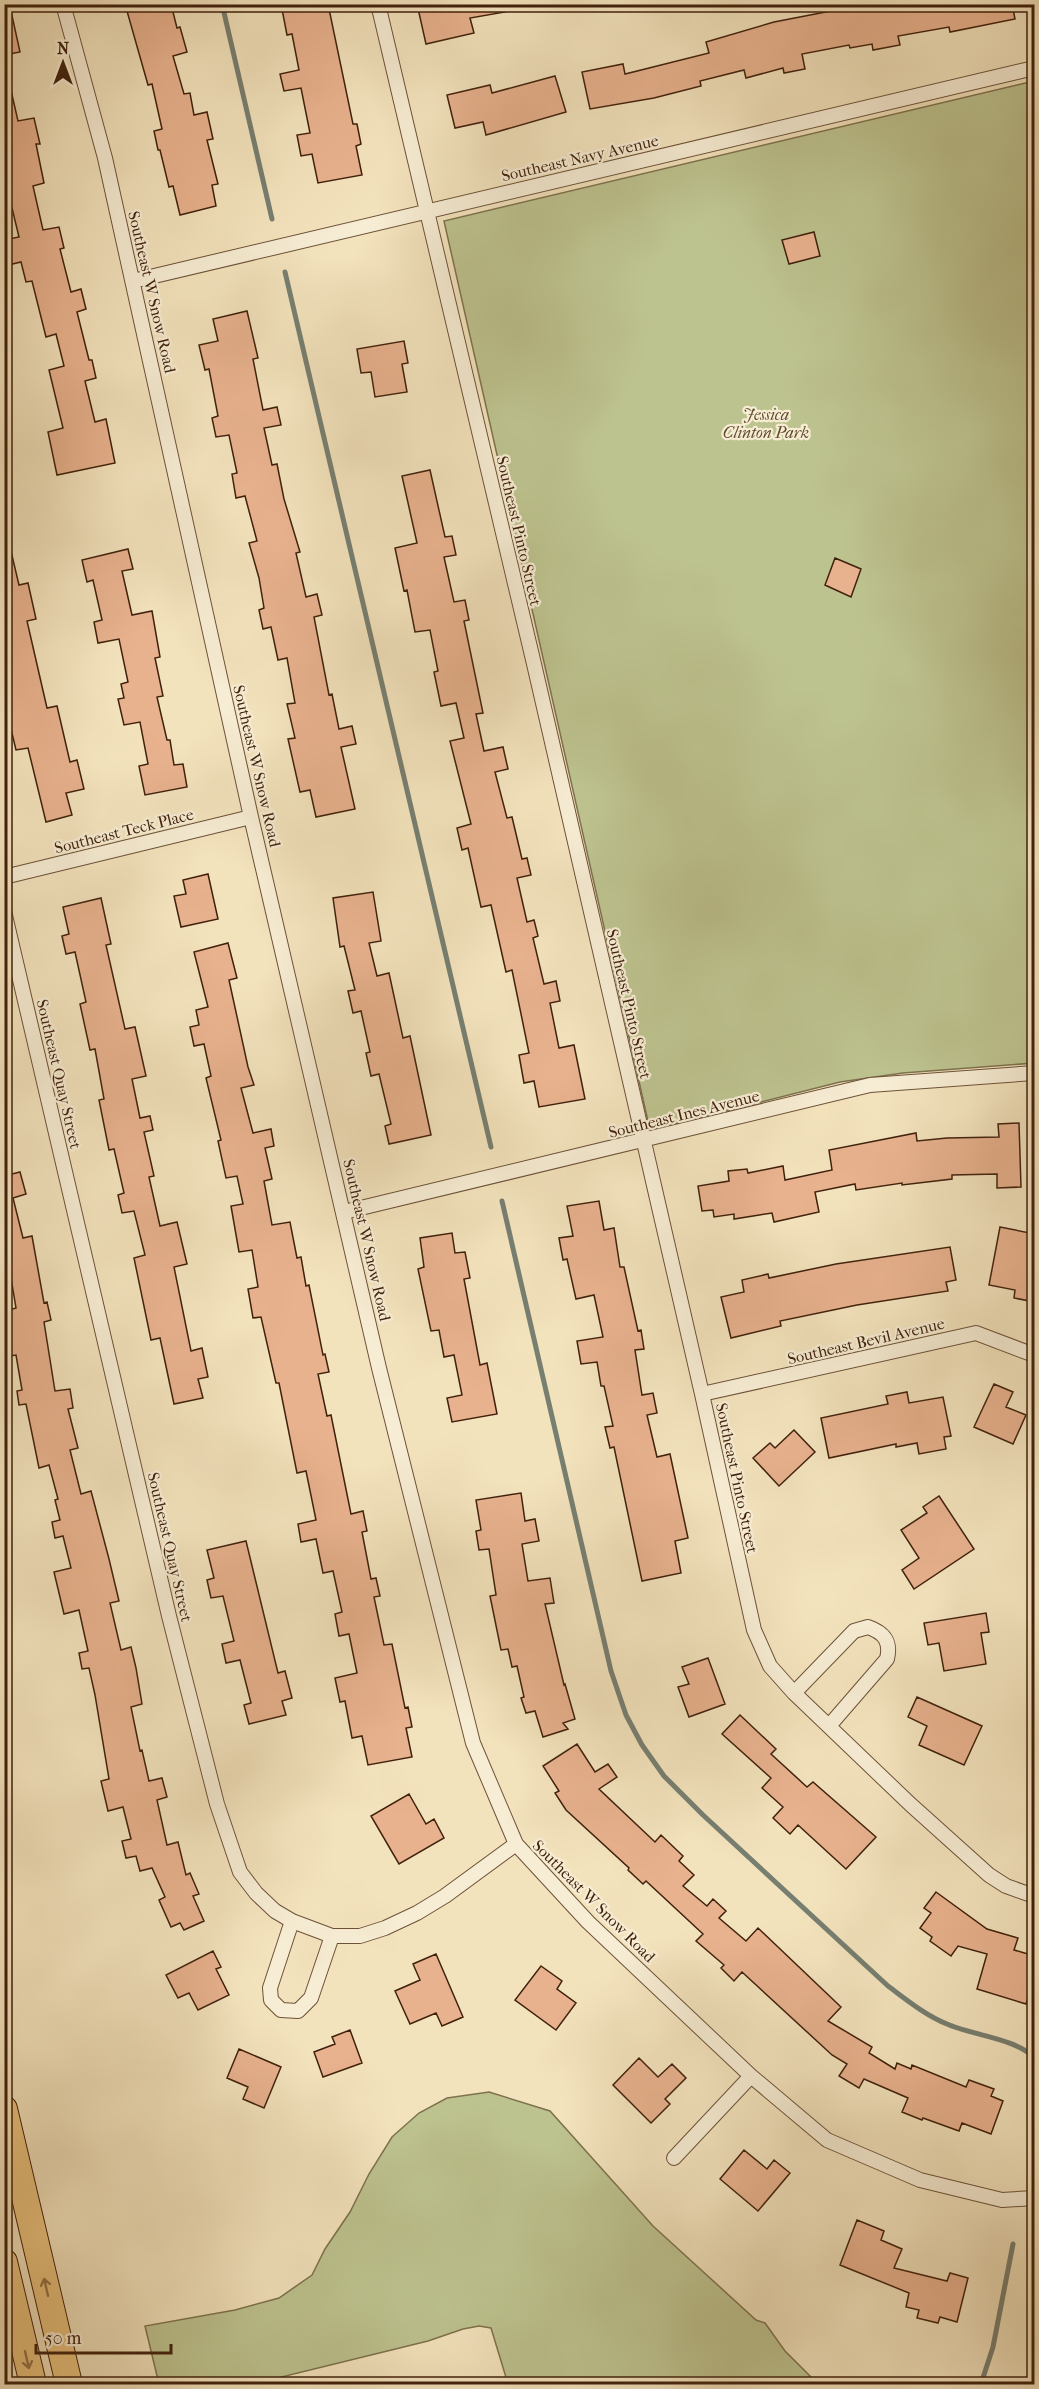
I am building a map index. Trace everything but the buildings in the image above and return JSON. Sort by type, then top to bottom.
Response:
[{"type":"highway","points":[[4,2109],[69,2385]]},
{"type":"highway","points":[[4,2262],[33,2385]]},
{"type":"street","name":"Southeast W Snow Road","points":[[63,4],[105,158],[251,817],[379,1368],[473,1743],[516,1844],[588,1922],[751,2076],[827,2140],[920,2180],[1002,2200],[1035,2198]]},
{"type":"street","name":"Southeast Pinto Street","points":[[378,4],[531,652],[754,1629],[770,1666],[829,1726],[989,1875],[1006,1886],[1035,1896]]},
{"type":"street","name":"Southeast Navy Avenue","points":[[133,281],[1035,68]]},
{"type":"street","name":"Southeast Teck Place","points":[[4,877],[251,817]]},
{"type":"street","name":"Southeast Quay Street","points":[[4,911],[169,1616],[217,1804],[240,1872],[262,1899],[292,1922],[332,1936],[360,1936],[385,1928],[417,1913],[445,1896],[516,1844]]},
{"type":"street","name":"Southeast Ines Avenue","points":[[344,1212],[870,1085],[1035,1073]]},
{"type":"street","name":"Southeast Bevil Avenue","points":[[702,1394],[976,1333],[1035,1355]]},
{"type":"street","points":[[794,1692],[854,1631],[868,1628],[885,1637],[889,1647],[887,1659],[829,1726]]},
{"type":"street","points":[[292,1922],[270,1988],[271,2000],[281,2010],[298,2011],[311,1998],[332,1936]]},
{"type":"street","points":[[674,2158],[751,2076]]},
{"type":"green space","name":"Jessica Clinton Park","points":[[1034,81],[1034,1063],[903,1073],[840,1082],[650,1130],[444,221]]},
{"type":"green space","points":[[489,2092],[550,2111],[653,2226],[756,2320],[765,2323],[785,2351],[818,2384],[508,2384],[491,2328],[479,2326],[428,2341],[253,2384],[159,2384],[145,2326],[235,2310],[279,2298],[312,2275],[392,2137],[419,2113],[447,2098]]},
{"type":"waterway","points":[[222,4],[272,219]]},
{"type":"waterway","points":[[285,272],[491,1147]]},
{"type":"waterway","points":[[502,1201],[611,1671],[626,1715],[642,1745],[664,1776],[703,1815],[888,1986],[916,2007],[939,2020],[957,2028],[1017,2046],[1034,2058]]},
{"type":"waterway","points":[[981,2384],[993,2347],[1013,2244]]}]
